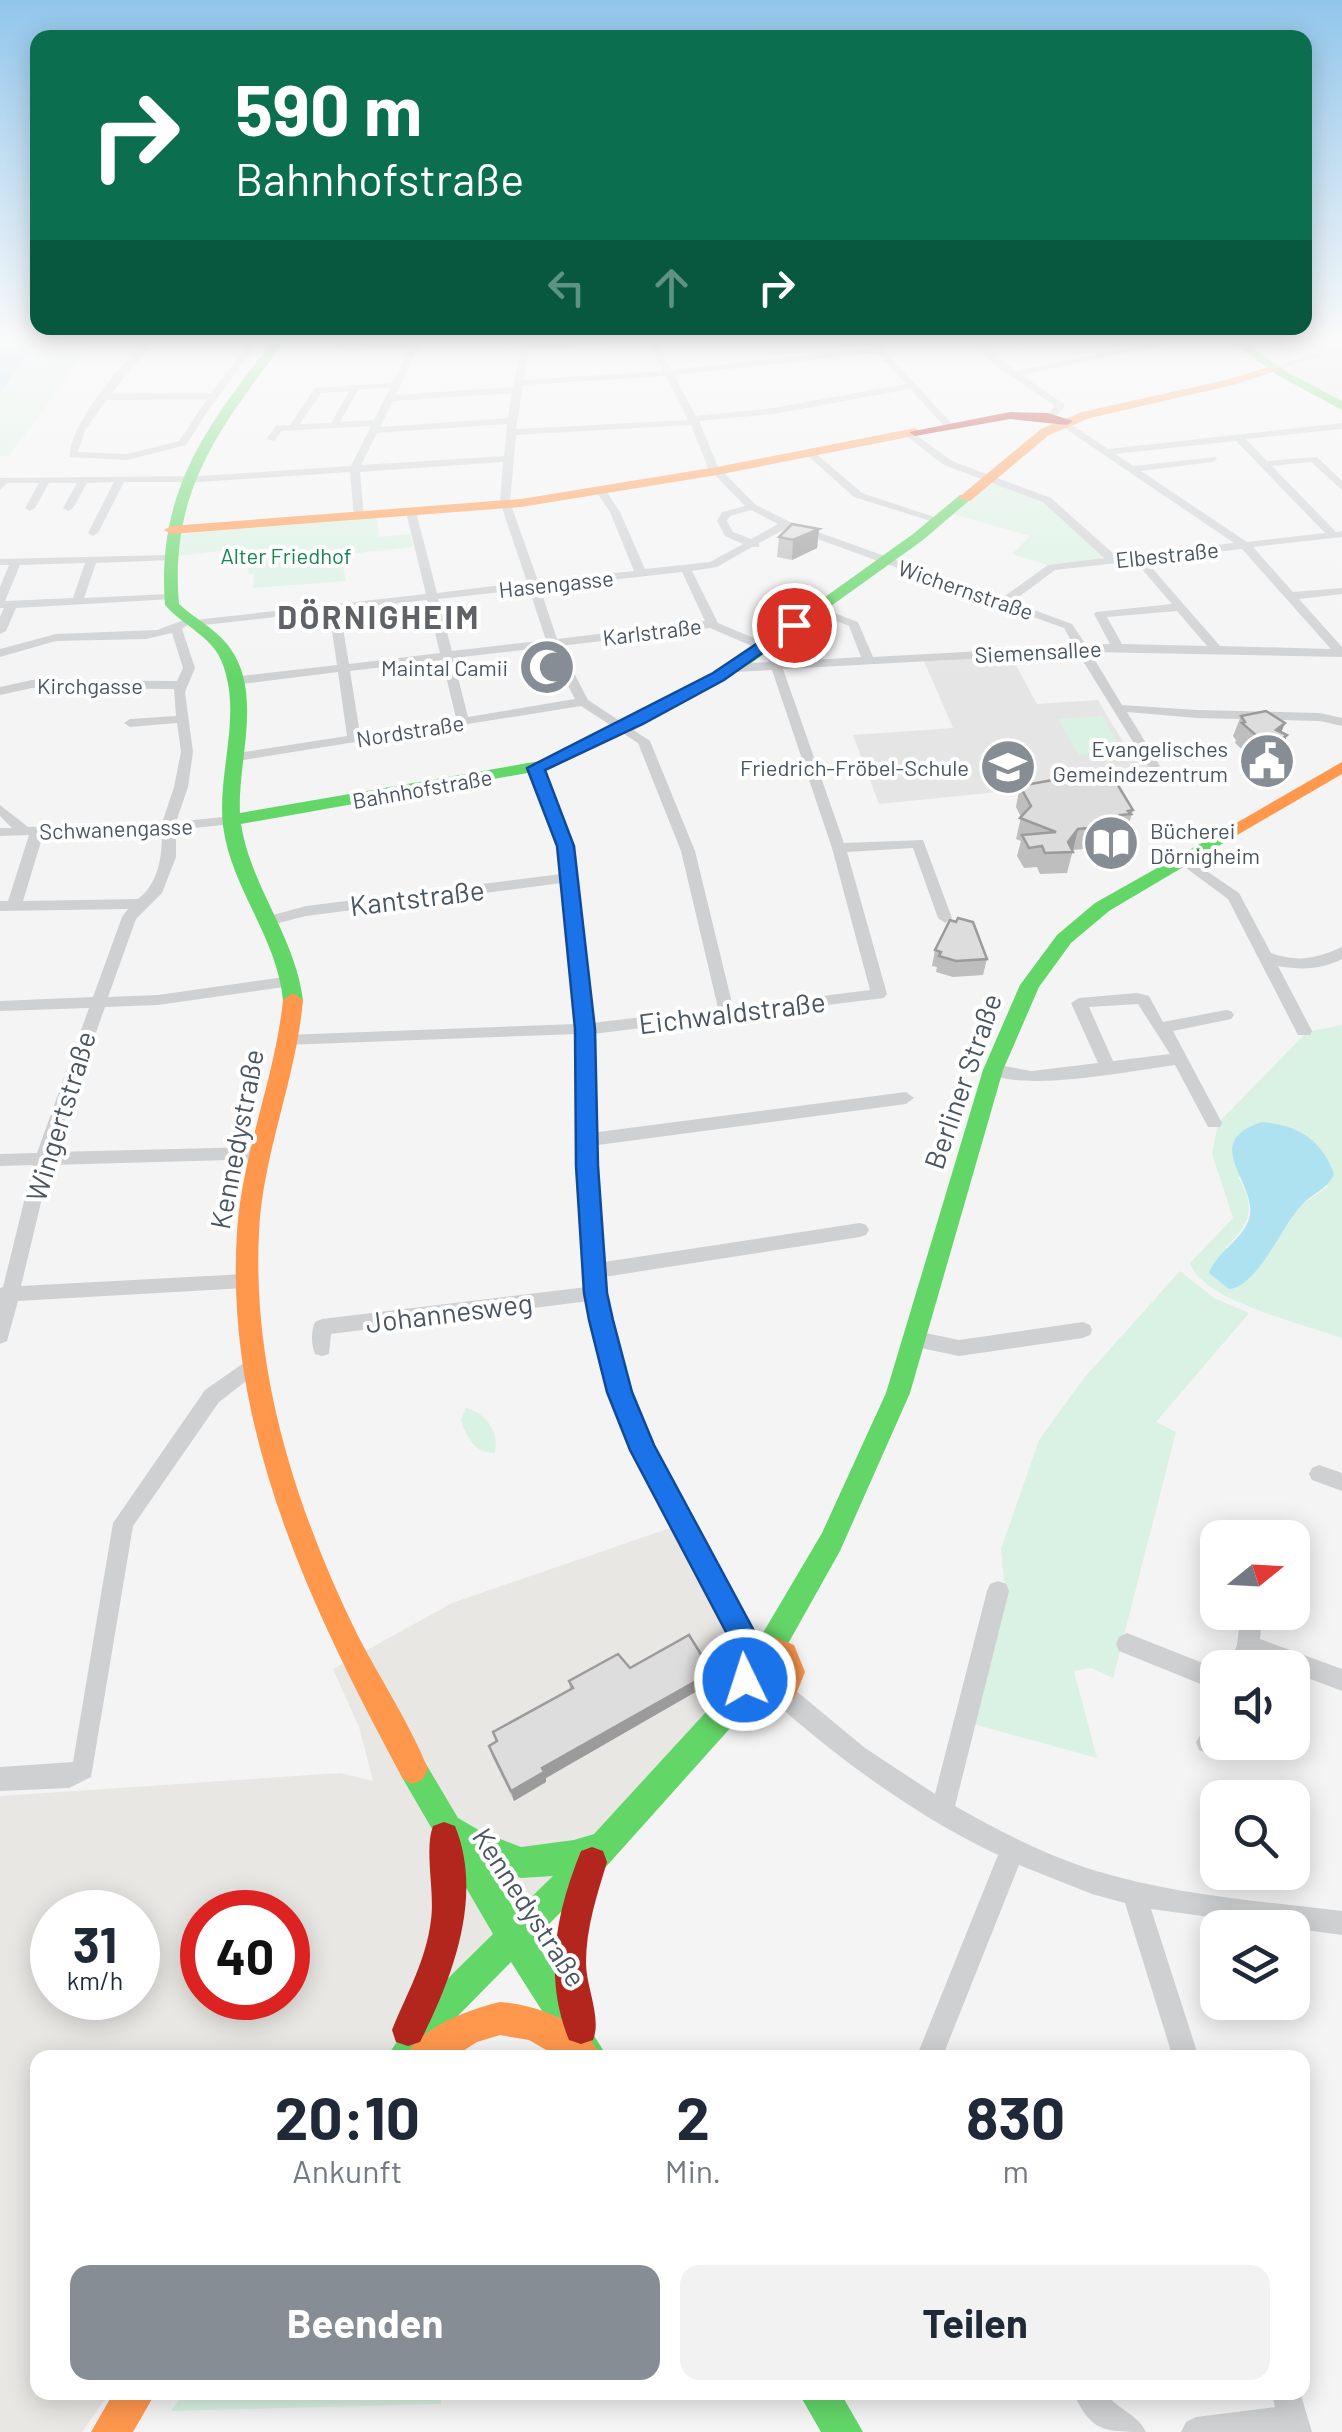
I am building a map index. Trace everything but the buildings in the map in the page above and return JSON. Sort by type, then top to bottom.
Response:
[{"type":"street","points":[[71,451],[119,457],[144,451]]},
{"type":"street","points":[[4,604],[170,597],[171,530],[188,479],[204,451]]},
{"type":"street","points":[[359,516],[355,468],[364,451]]},
{"type":"street","points":[[508,451],[505,505],[552,643],[583,702],[644,742],[684,842],[727,1012]]},
{"type":"street","points":[[707,451],[716,472]]},
{"type":"street","points":[[171,530],[505,505],[716,472],[818,451]]},
{"type":"street","points":[[931,451],[945,462],[1047,500],[1114,560]]},
{"type":"street","name":"Bahnhofstraße","points":[[232,820],[535,768],[624,727],[734,668],[772,656],[816,609],[938,520],[1018,451]]},
{"type":"street","points":[[1105,452],[1110,451]]},
{"type":"street","points":[[1252,451],[1338,534]]},
{"type":"street","points":[[1105,452],[1246,546],[1341,652]]},
{"type":"street","points":[[810,453],[858,495],[938,520]]},
{"type":"street","points":[[106,479],[119,457]]},
{"type":"street","points":[[2,484],[46,479],[188,479],[507,459]]},
{"type":"street","points":[[1130,468],[1212,459]]},
{"type":"street","points":[[1265,464],[1313,459],[1342,486]]},
{"type":"street","name":"Wichernstraße","points":[[716,472],[752,507],[786,524],[1068,626],[1154,766]]},
{"type":"street","points":[[30,508],[46,479]]},
{"type":"street","points":[[68,508],[84,479]]},
{"type":"street","points":[[93,533],[122,479]]},
{"type":"street","points":[[600,490],[641,574]]},
{"type":"street","points":[[752,507],[726,514],[722,521],[729,534],[754,544]]},
{"type":"street","points":[[411,512],[463,721]]},
{"type":"street","name":"Hasengasse","points":[[0,654],[58,638],[154,636],[187,624],[686,569],[722,563],[786,524]]},
{"type":"street","name":"Elbestraße","points":[[1003,602],[1048,568],[1338,534]]},
{"type":"street","points":[[0,562],[168,558]]},
{"type":"street","points":[[1138,558],[1216,649]]},
{"type":"street","points":[[77,602],[91,561]]},
{"type":"street","points":[[0,631],[16,562]]},
{"type":"street","points":[[686,569],[712,624],[772,656],[839,848],[918,843],[945,918]]},
{"type":"street","points":[[1290,596],[1342,591]]},
{"type":"street","name":"Kennedystraße","points":[[170,597],[187,624],[223,647],[234,681],[237,758],[232,820],[237,844],[291,981],[286,1040],[249,1219],[245,1280],[268,1440],[282,1492],[374,1698],[441,1824],[586,2050]]},
{"type":"street","points":[[1118,647],[1100,614],[1180,607]]},
{"type":"street","points":[[334,608],[354,738]]},
{"type":"street","points":[[816,609],[854,624],[868,660]]},
{"type":"street","name":"Wingertstraße","points":[[0,1336],[5,1295],[43,1159],[96,1004],[129,918],[152,898],[166,868],[169,826],[187,742],[181,685],[189,668],[187,624]]},
{"type":"street","name":"Karlstraße","points":[[234,681],[712,624]]},
{"type":"street","name":"Siemensallee","points":[[772,656],[868,660],[1118,647],[1341,652]]},
{"type":"street","name":"Kirchgasse","points":[[0,691],[38,684],[181,685]]},
{"type":"street","name":"Nordstraße","points":[[237,758],[583,702]]},
{"type":"street","points":[[1118,708],[1320,717],[1342,722]]},
{"type":"street","points":[[130,723],[183,718]]},
{"type":"street","name":"Berliner Straße","points":[[761,1651],[822,1561],[898,1394],[994,1070],[1019,1002],[1064,940],[1116,898],[1342,767]]},
{"type":"street","points":[[535,768],[566,846],[585,1029],[596,1293],[620,1392],[643,1450],[761,1651],[784,1655],[791,1668],[789,1683],[780,1693],[762,1695],[748,1686],[744,1668],[761,1651]]},
{"type":"street","points":[[0,809],[29,831],[7,906],[141,904]]},
{"type":"street","name":"Schwanengasse","points":[[0,832],[232,820]]},
{"type":"street","name":"Eichwaldstraße","points":[[286,1040],[585,1029],[879,994],[839,848]]},
{"type":"street","points":[[1182,859],[1234,896],[1304,1031]]},
{"type":"street","name":"Kantstraße","points":[[267,921],[306,911],[568,878]]},
{"type":"street","points":[[1264,956],[1294,963],[1331,960],[1342,952]]},
{"type":"street","points":[[0,1006],[163,1000],[291,981]]},
{"type":"street","points":[[1108,1068],[1079,1003],[1144,1000],[1164,1029],[1214,1123]]},
{"type":"street","points":[[1164,1029],[1168,1024],[1226,1015]]},
{"type":"street","points":[[994,1070],[1032,1078],[1178,1059]]},
{"type":"street","points":[[587,1140],[906,1098]]},
{"type":"street","points":[[0,1160],[261,1153]]},
{"type":"street","points":[[594,1271],[860,1230]]},
{"type":"street","points":[[5,1295],[245,1280]]},
{"type":"street","name":"Johannesweg","points":[[322,1348],[322,1328],[596,1293]]},
{"type":"street","points":[[916,1339],[959,1348],[1083,1330]]},
{"type":"street","points":[[0,1779],[69,1776],[83,1769],[123,1524],[212,1396],[255,1364]]},
{"type":"street","points":[[1318,1474],[1342,1482]]},
{"type":"street","points":[[942,1812],[998,1591]]},
{"type":"street","points":[[1246,1650],[1250,1630]]},
{"type":"street","points":[[1127,1644],[1200,1673]]},
{"type":"street","points":[[1248,1645],[1342,1680]]},
{"type":"street","points":[[408,2050],[436,2014],[598,1853],[748,1686]]},
{"type":"street","points":[[780,1693],[942,1812],[1012,1851],[1134,1894],[1342,1922]]},
{"type":"street","points":[[441,1824],[489,1855],[520,1866],[598,1853]]},
{"type":"street","points":[[397,2050],[424,2003],[450,1928],[453,1894],[441,1824]]},
{"type":"street","points":[[932,2050],[1012,1851]]},
{"type":"street","points":[[588,2050],[574,2010],[566,1943],[598,1853]]},
{"type":"street","points":[[1134,1894],[1183,2050]]},
{"type":"street","points":[[434,2050],[486,2019],[508,2015],[538,2022],[579,2050]]},
{"type":"street","points":[[110,2432],[132,2400]]},
{"type":"street","points":[[822,2400],[844,2432]]},
{"type":"street","points":[[1092,2400],[1102,2414],[1131,2432]]},
{"type":"street","points":[[1196,2432],[1291,2415]]},
{"type":"shaded area","points":[[1011,656],[1037,704],[1098,700],[1132,757],[1143,756],[1153,772],[1148,777],[879,804],[853,735],[953,728],[924,661]]},
{"type":"shaded area","points":[[676,1526],[722,1625],[729,1650],[727,1672],[701,1727],[392,2050],[30,2050],[30,2400],[104,2400],[82,2432],[0,2432],[0,1796],[341,1773],[373,1781],[359,1727],[333,1669],[452,1603]]},
{"type":"green space","points":[[995,484],[1040,499],[1103,556],[1047,565],[1012,554],[1030,536],[952,514],[985,485]]},
{"type":"green space","name":"Alter Friedhof","points":[[377,518],[379,537],[410,534],[413,547],[349,554],[350,561],[343,567],[346,581],[253,588],[254,574],[249,574],[244,555],[223,558],[221,551],[177,556],[179,536],[189,533]]},
{"type":"green space","points":[[1102,716],[1123,752],[1079,755],[1058,719]]},
{"type":"green space","points":[[1342,1025],[1342,1338],[1234,1300],[1198,1277],[1190,1263],[1233,1218],[1212,1154],[1218,1123],[1307,1032]],"holes":[[[1238,1177],[1329,1186],[1301,1205],[1263,1261],[1225,1248],[1248,1215],[1248,1198]]]},
{"type":"green space","points":[[1180,1271],[1214,1298],[1249,1313],[1156,1422],[1176,1432],[1113,1678],[1091,1668],[1074,1671],[1097,1758],[973,1724],[1005,1592],[1001,1549],[1039,1440],[1084,1378]]},
{"type":"green space","points":[[466,1408],[490,1425],[495,1453],[482,1451],[469,1438],[461,1420]]},
{"type":"green space","points":[[179,2400],[441,2400],[441,2404],[171,2411]]},
{"type":"water","points":[[1262,1122],[1286,1126],[1307,1136],[1323,1152],[1334,1174],[1301,1206],[1249,1278],[1229,1289],[1209,1273],[1243,1231],[1250,1215],[1232,1151],[1244,1130]]},
{"type":"traffic: fast","points":[[202,451],[182,495],[172,530],[172,605],[213,638],[231,664],[238,704],[232,826],[244,871],[284,954],[293,1000]]},
{"type":"traffic: fast","points":[[232,820],[544,765],[649,715],[748,659],[918,537],[965,498]]},
{"type":"traffic: fast","points":[[770,1648],[831,1542],[898,1393],[993,1070],[1030,985],[1064,939],[1102,907],[1221,837]]},
{"type":"traffic: fast","points":[[408,2050],[436,2014],[593,1858],[749,1686]]},
{"type":"traffic: fast","points":[[413,1769],[485,1893],[587,2050]]},
{"type":"traffic: fast","points":[[449,1829],[490,1853],[521,1863],[554,1861],[599,1848]]},
{"type":"traffic: fast","points":[[822,2400],[844,2432]]},
{"type":"traffic: slow","points":[[171,530],[521,503],[816,451]]},
{"type":"traffic: slow","points":[[965,498],[1021,451]]},
{"type":"traffic: slow","points":[[1221,837],[1342,767]]},
{"type":"traffic: slow","points":[[293,1000],[285,1058],[257,1173],[248,1231],[247,1303],[255,1374],[270,1443],[318,1578],[413,1769]]},
{"type":"traffic: slow","points":[[767,1648],[784,1655],[791,1672],[784,1689],[767,1696],[750,1689],[743,1672],[750,1655],[767,1648]]},
{"type":"traffic: slow","points":[[434,2050],[465,2030],[500,2019],[535,2025],[578,2050]]},
{"type":"traffic: slow","points":[[110,2432],[132,2400]]},
{"type":"traffic: jam","points":[[408,2030],[431,1982],[445,1937],[449,1890],[444,1837]]},
{"type":"traffic: jam","points":[[581,2028],[571,1984],[571,1944],[592,1862]]},
{"type":"place","name":"Maintal Camii","points":[[547,667]]},
{"type":"place","name":"Evangelisches Gemeindezentrum","points":[[1267,761]]},
{"type":"place","name":"Friedrich-Fröbel-Schule","points":[[1008,767]]},
{"type":"place","name":"Bücherei Dörnigheim","points":[[1111,843]]},
{"type":"district","name":"DÖRNIGHEIM","points":[[379,616]]},
{"type":"route","points":[[745,1680],[745,1662],[752,1653],[643,1450],[620,1392],[601,1320],[587,1166],[585,1029],[566,846],[535,768],[637,721],[718,677],[794,625]]}]
